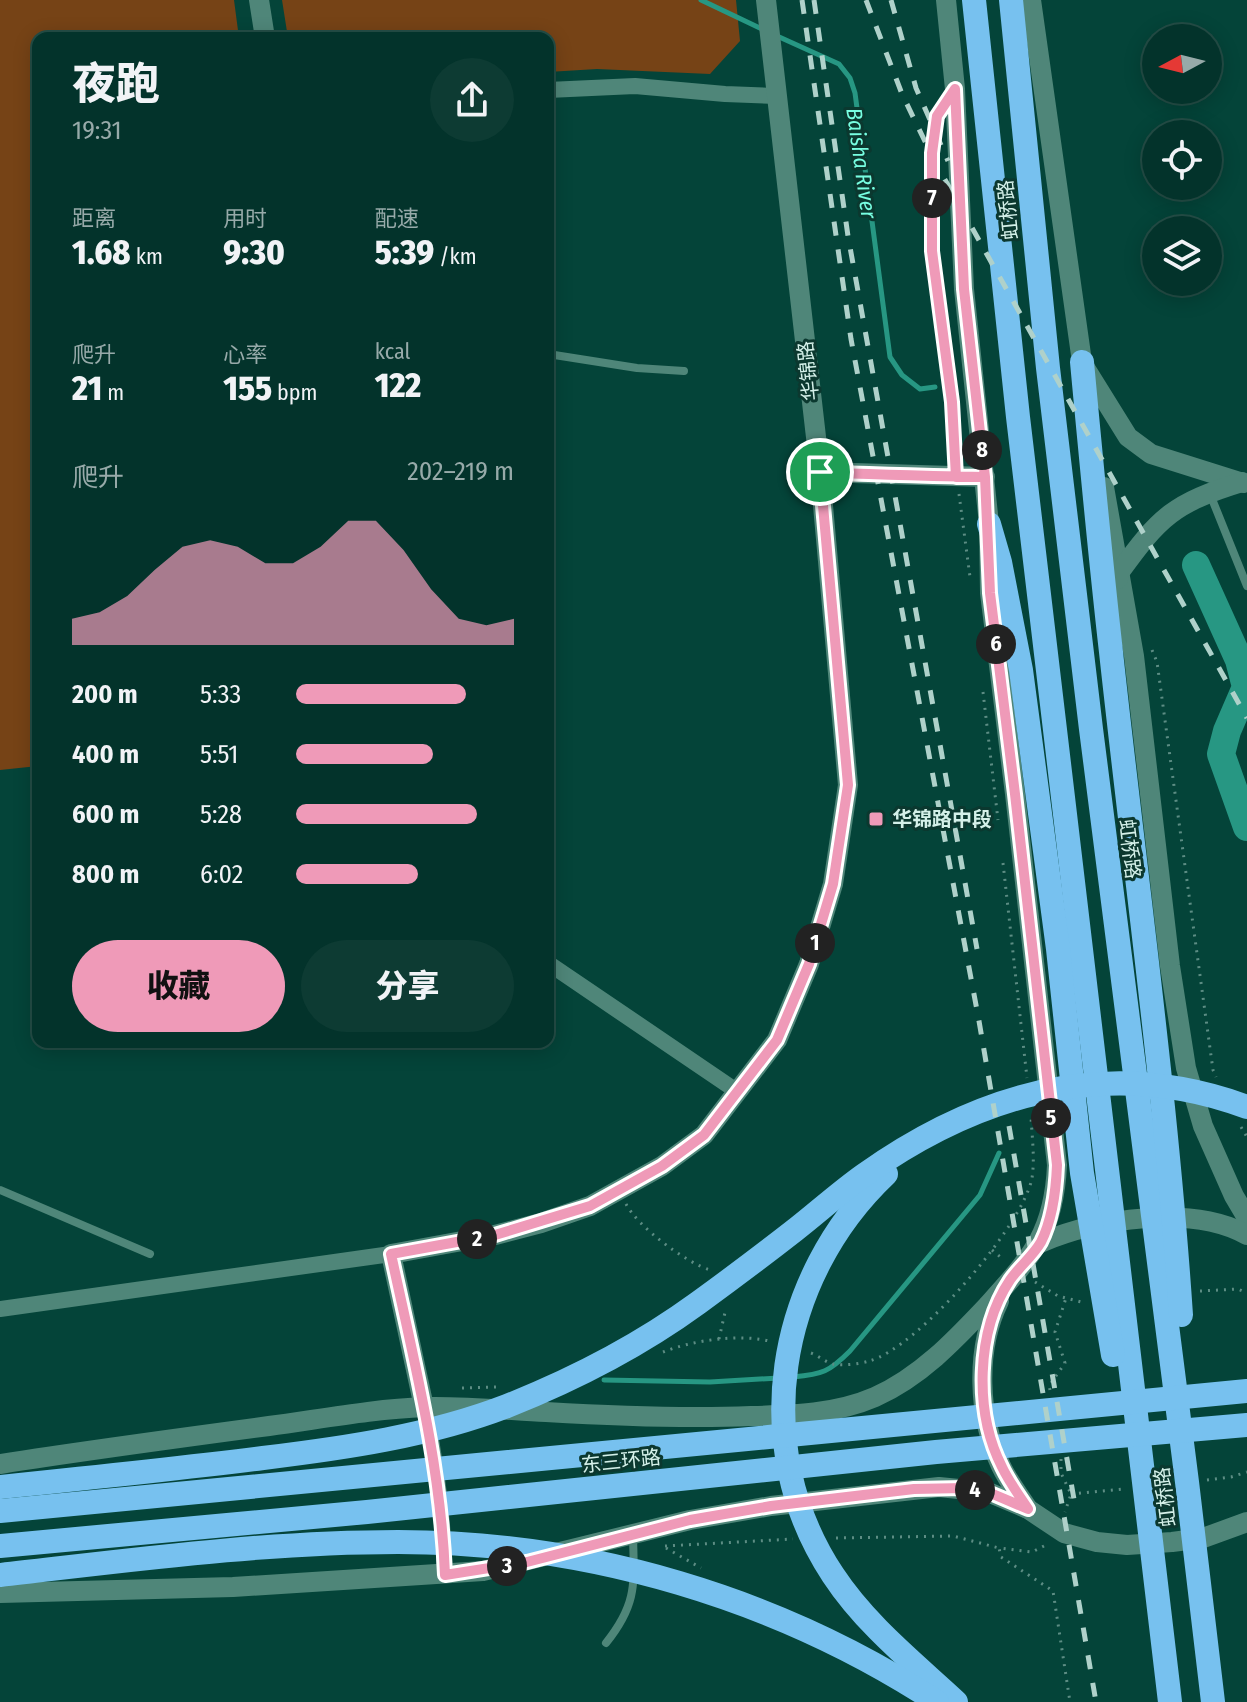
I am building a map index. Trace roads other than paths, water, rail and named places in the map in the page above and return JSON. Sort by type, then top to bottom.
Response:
[{"type":"highway","name":"虹桥路","points":[[974,0],[1018,417],[1170,1702]]},
{"type":"highway","name":"虹桥路","points":[[1011,0],[1048,368],[1085,682],[1213,1702]]},
{"type":"highway","points":[[1082,362],[1111,653],[1169,1148],[1182,1337],[1187,1482]]},
{"type":"highway","points":[[989,524],[1000,562],[1021,670],[1058,949],[1086,1202],[1161,1618]]},
{"type":"highway","points":[[0,1487],[326,1450],[440,1427],[504,1407],[602,1364],[645,1339],[755,1260],[864,1175],[955,1123],[1015,1097],[1098,1083],[1179,1088],[1217,1096],[1243,1114]]},
{"type":"highway","points":[[955,1123],[904,1157],[871,1189],[823,1256],[794,1327],[784,1370],[783,1412],[786,1457],[796,1495],[811,1537],[833,1574],[860,1612],[956,1702]]},
{"type":"highway","name":"东三环路","points":[[0,1511],[1247,1391]]},
{"type":"highway","name":"东三环路","points":[[0,1546],[936,1452],[1247,1425]]},
{"type":"highway","points":[[0,1575],[293,1546],[401,1542],[535,1552],[683,1583],[795,1625],[864,1658],[937,1702]]},
{"type":"highway","points":[[1203,1629],[1221,1702]]},
{"type":"main road","points":[[259,0],[264,32]]},
{"type":"main road","name":"华锦路","points":[[391,1254],[495,1235],[590,1206],[662,1166],[704,1135],[777,1040],[809,964],[833,884],[848,785],[820,472],[766,0]]},
{"type":"main road","points":[[0,1464],[424,1407],[681,1417],[815,1413],[848,1406],[903,1383],[931,1361],[1010,1281],[1040,1243],[1051,1215],[1057,1165],[990,593],[989,524],[964,289],[955,89],[946,0]]},
{"type":"main road","points":[[1031,0],[1082,362],[1134,656],[1170,966],[1186,1068],[1203,1126],[1247,1218]]},
{"type":"main road","points":[[1082,362],[1128,437],[1151,454],[1244,483]]},
{"type":"main road","points":[[820,472],[985,477]]},
{"type":"main road","points":[[1111,653],[1119,573],[1153,528],[1175,509],[1210,492],[1244,483]]},
{"type":"main road","points":[[1040,1243],[1073,1231],[1162,1218],[1216,1223],[1247,1235]]},
{"type":"main road","points":[[391,1254],[424,1407]]},
{"type":"main road","points":[[1010,1281],[990,1319],[985,1342],[984,1392],[992,1440],[1001,1467],[1028,1509]]},
{"type":"main road","points":[[0,1593],[233,1587],[445,1575],[527,1562],[690,1520],[771,1506],[939,1487],[988,1492],[1097,1542],[1127,1545],[1203,1538],[1247,1522]]},
{"type":"street","points":[[554,90],[635,86],[777,96]]},
{"type":"street","points":[[554,967],[738,1092]]},
{"type":"street","points":[[0,1309],[391,1254]]},
{"type":"street","points":[[424,1407],[435,1457],[445,1575]]},
{"type":"lane","points":[[554,355],[637,368],[684,371]]},
{"type":"lane","points":[[1210,492],[1247,586]]},
{"type":"lane","points":[[0,1190],[150,1254]]},
{"type":"lane","points":[[606,1643],[622,1624],[632,1602],[633,1533]]},
{"type":"waterway","name":"Baisha River","points":[[701,0],[764,30]]},
{"type":"waterway","name":"Baisha River","points":[[777,36],[839,64],[850,78],[855,93],[890,357],[902,375],[920,389],[935,387]]},
{"type":"waterway","name":"Baisha River","points":[[1196,565],[1239,660],[1246,687],[1227,731],[1221,754],[1247,827]]},
{"type":"waterway","points":[[793,1377],[825,1371],[850,1351],[980,1195],[999,1153]]},
{"type":"waterway","points":[[604,1380],[710,1382],[779,1378]]},
{"type":"railway","points":[[802,0],[851,339],[979,1021],[1096,1702]]},
{"type":"railway","points":[[814,0],[848,236],[977,949]]},
{"type":"railway","points":[[866,0],[902,94],[934,160],[1247,718]]},
{"type":"railway","points":[[891,0],[916,88],[948,161]]},
{"type":"railway","points":[[1009,1126],[1075,1505]]},
{"type":"place","name":"华锦路中段","points":[[876,819]]}]
